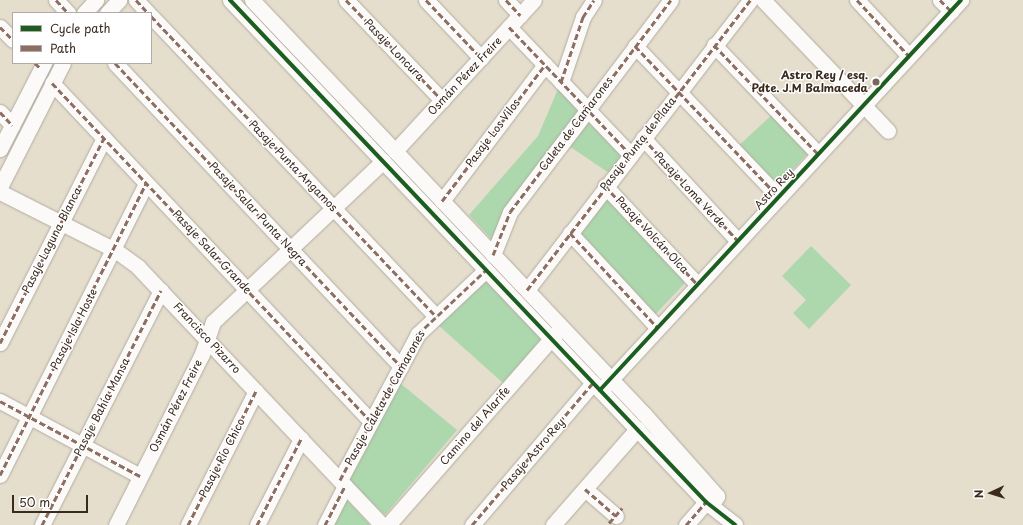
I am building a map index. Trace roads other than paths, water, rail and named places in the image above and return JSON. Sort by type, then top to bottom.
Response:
[{"type":"street","points":[[56,0],[67,12]]},
{"type":"street","points":[[85,12],[96,0]]},
{"type":"street","points":[[108,12],[119,0]]},
{"type":"street","points":[[136,0],[147,12]]},
{"type":"street","points":[[230,0],[706,502],[735,525]]},
{"type":"street","points":[[252,0],[611,379],[710,486],[717,496],[714,501],[706,502],[686,525]]},
{"type":"street","name":"Pasaje Loncura","points":[[346,0],[442,100]]},
{"type":"street","points":[[426,0],[481,58]]},
{"type":"street","points":[[506,0],[520,15]]},
{"type":"street","name":"Osmán Pérez Freire","points":[[395,152],[534,0]]},
{"type":"street","points":[[561,82],[583,17],[594,0]]},
{"type":"street","name":"Caleta de Camarones","points":[[493,255],[510,212],[671,0]]},
{"type":"street","name":"Pasaje Punta de Plata","points":[[526,290],[750,0]]},
{"type":"street","points":[[763,0],[888,131]]},
{"type":"street","points":[[856,0],[909,56]]},
{"type":"street","points":[[940,0],[950,11]]},
{"type":"street","name":"Astro Rey","points":[[597,387],[611,379],[961,0]]},
{"type":"street","name":"Pasaje Punta Angamos","points":[[152,17],[436,316]]},
{"type":"street","points":[[0,27],[12,39]]},
{"type":"street","points":[[509,27],[630,154]]},
{"type":"street","points":[[714,45],[818,154]]},
{"type":"street","points":[[635,46],[779,196]]},
{"type":"street","points":[[0,187],[62,64]]},
{"type":"street","name":"Pasaje Salar Punta Negra","points":[[116,64],[401,366]]},
{"type":"street","points":[[0,149],[40,65]]},
{"type":"street","name":"Pasaje Los Vilos","points":[[442,201],[545,65]]},
{"type":"street","name":"Pasaje Salar Grande","points":[[52,83],[371,422]]},
{"type":"street","points":[[0,112],[12,124]]},
{"type":"street","name":"Pasaje Laguna Blanca","points":[[0,343],[104,138]]},
{"type":"street","name":"Pasaje Loma Verde","points":[[642,138],[738,241]]},
{"type":"street","name":"Osmán Pérez Freire","points":[[116,525],[202,354],[216,318],[383,161]]},
{"type":"street","name":"Pasaje Isla Hoste","points":[[0,474],[115,250],[146,183]]},
{"type":"street","name":"Pasaje Volcán Olca","points":[[605,186],[698,285]]},
{"type":"street","name":"Francisco Pizarro","points":[[0,192],[115,250],[138,267],[207,338],[382,525]]},
{"type":"street","points":[[570,233],[658,328]]},
{"type":"street","name":"Pasaje Caleta de Camarones","points":[[325,525],[371,422],[418,334],[486,270]]},
{"type":"street","name":"Pasaje Bahía Mansa","points":[[42,525],[161,290]]},
{"type":"street","name":"Camino del Alarife","points":[[388,525],[561,327]]},
{"type":"street","name":"Pasaje Astro Rey","points":[[472,525],[597,387]]},
{"type":"street","name":"Pasaje Río Chico","points":[[188,525],[256,391]]},
{"type":"street","points":[[0,401],[140,476]]},
{"type":"street","points":[[553,525],[637,429]]},
{"type":"street","points":[[257,525],[301,439]]},
{"type":"street","points":[[585,489],[616,516]]},
{"type":"place","name":"Astro Rey / esq. Pdte. J.M Balmaceda","points":[[876,82]]}]
